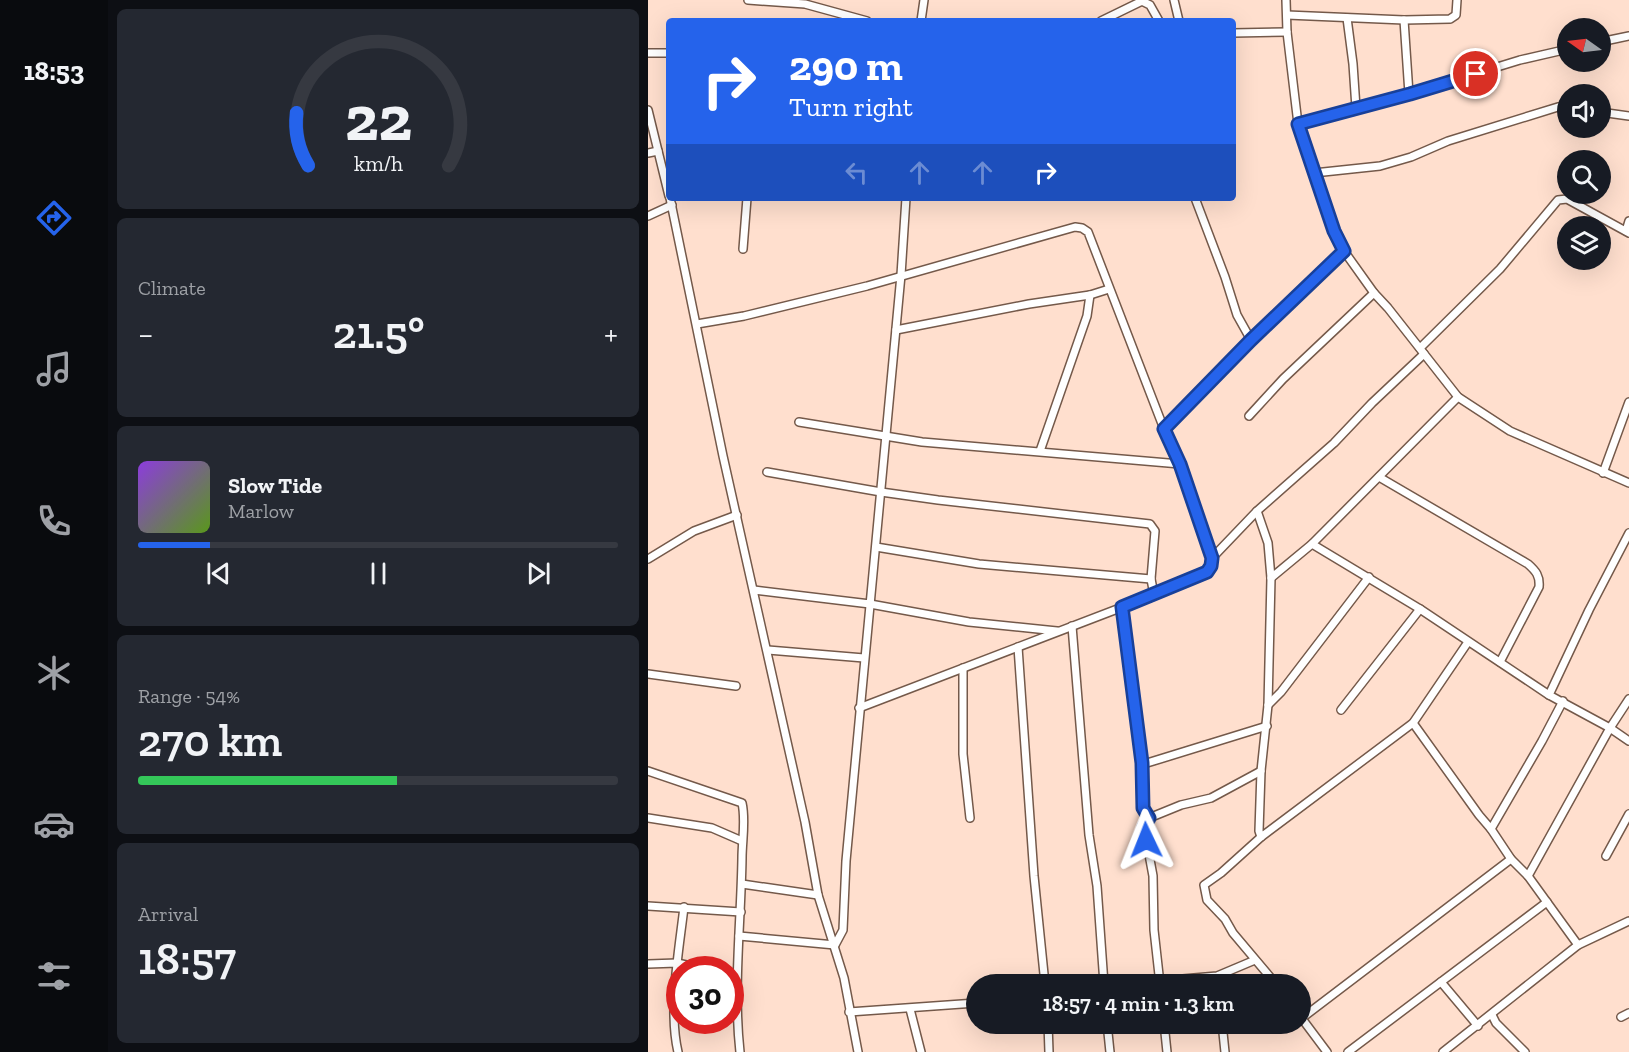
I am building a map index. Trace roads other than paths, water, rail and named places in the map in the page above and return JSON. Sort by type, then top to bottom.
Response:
[{"type":"street","points":[[748,0],[805,4],[856,18]]},
{"type":"street","points":[[921,18],[924,0]]},
{"type":"street","points":[[1174,0],[1178,18]]},
{"type":"street","points":[[1286,0],[1287,32],[1298,124],[1334,231],[1344,251],[1374,293],[1458,397],[1510,431],[1629,483]]},
{"type":"street","points":[[1287,15],[1404,20],[1453,18],[1456,15],[1457,0]]},
{"type":"street","points":[[1107,18],[1142,2],[1150,5],[1157,18]]},
{"type":"street","points":[[1347,18],[1356,108]]},
{"type":"street","points":[[1404,20],[1410,94]]},
{"type":"street","points":[[1236,33],[1287,32]]},
{"type":"street","points":[[1611,40],[1629,36]]},
{"type":"street","points":[[1298,124],[1410,94],[1520,60],[1557,52]]},
{"type":"street","points":[[648,53],[666,53]]},
{"type":"street","points":[[1314,173],[1380,166],[1411,157],[1481,130],[1557,107]]},
{"type":"street","points":[[648,110],[666,184]]},
{"type":"street","points":[[1611,114],[1629,116]]},
{"type":"street","points":[[648,153],[658,151]]},
{"type":"street","points":[[1212,558],[1257,511],[1334,442],[1372,403],[1500,269],[1558,200],[1567,200],[1628,232],[1629,222]]},
{"type":"street","points":[[648,216],[669,201]]},
{"type":"street","points":[[670,201],[723,456],[805,822],[818,895],[844,978],[858,1052]]},
{"type":"street","points":[[743,249],[747,201]]},
{"type":"street","points":[[835,945],[841,937],[844,923],[846,861],[859,708],[876,547],[906,201]]},
{"type":"street","points":[[1196,201],[1237,315],[1251,340]]},
{"type":"street","points":[[697,324],[744,316],[867,286],[901,274],[1075,227],[1083,228],[1088,232],[1164,429],[1180,464],[1212,558],[1211,566],[1207,572],[1154,595],[859,708]]},
{"type":"street","points":[[1164,429],[1251,340],[1344,251]]},
{"type":"street","points":[[896,330],[1029,304],[1090,295],[1109,289]]},
{"type":"street","points":[[1249,416],[1283,379],[1374,293]]},
{"type":"street","points":[[1040,451],[1087,316],[1090,295]]},
{"type":"street","points":[[1271,578],[1312,544],[1458,397]]},
{"type":"street","points":[[1604,473],[1629,402]]},
{"type":"street","points":[[799,422],[922,442],[1180,464]]},
{"type":"street","points":[[768,472],[881,492],[1041,513],[1150,524],[1155,531],[1151,579],[1154,595]]},
{"type":"street","points":[[1379,477],[1528,564],[1536,571],[1540,578],[1539,587],[1500,662]]},
{"type":"street","points":[[1257,511],[1268,543],[1271,578],[1267,726],[1261,771],[1259,831],[1261,837]]},
{"type":"street","points":[[648,559],[694,531],[737,515]]},
{"type":"street","points":[[1549,694],[1629,533]]},
{"type":"street","points":[[1312,544],[1420,609],[1549,694],[1629,741]]},
{"type":"street","points":[[876,547],[979,564],[1151,579]]},
{"type":"street","points":[[1268,705],[1281,692],[1369,578]]},
{"type":"street","points":[[754,590],[870,604],[969,622],[1060,631]]},
{"type":"street","points":[[1122,607],[1142,763],[1143,808],[1149,818]]},
{"type":"street","points":[[1341,710],[1420,609]]},
{"type":"street","points":[[1072,626],[1103,974]]},
{"type":"street","points":[[1267,974],[1233,933],[1225,919],[1207,900],[1204,885],[1261,837],[1413,723],[1468,642]]},
{"type":"street","points":[[1018,647],[1034,876],[1045,974]]},
{"type":"street","points":[[768,650],[864,658]]},
{"type":"street","points":[[963,668],[963,754],[970,818]]},
{"type":"street","points":[[648,674],[736,686]]},
{"type":"street","points":[[1528,876],[1610,728],[1629,699]]},
{"type":"street","points":[[1491,829],[1563,701]]},
{"type":"street","points":[[1413,723],[1511,859],[1528,876],[1578,945]]},
{"type":"street","points":[[1142,763],[1267,726]]},
{"type":"street","points":[[648,771],[742,803],[742,884],[737,956]]},
{"type":"street","points":[[1158,974],[1154,930],[1153,876],[1144,827],[1149,818],[1181,805],[1211,798],[1261,771]]},
{"type":"street","points":[[1606,856],[1629,814]]},
{"type":"street","points":[[648,818],[712,828],[742,841]]},
{"type":"street","points":[[1311,1009],[1511,859]]},
{"type":"street","points":[[742,884],[818,895]]},
{"type":"street","points":[[1348,1052],[1547,902]]},
{"type":"street","points":[[648,906],[741,912]]},
{"type":"street","points":[[678,956],[684,907]]},
{"type":"street","points":[[1444,1052],[1578,945],[1629,921]]},
{"type":"street","points":[[740,936],[835,945]]},
{"type":"street","points":[[1222,974],[1255,960]]},
{"type":"street","points":[[648,964],[666,963]]},
{"type":"street","points":[[1441,982],[1478,1026]]},
{"type":"street","points":[[849,1012],[966,1004]]},
{"type":"street","points":[[910,1009],[921,1052]]},
{"type":"street","points":[[1621,1017],[1629,1013]]},
{"type":"street","points":[[1492,1015],[1496,1023],[1525,1052]]},
{"type":"street","points":[[1311,1030],[1327,1052]]},
{"type":"street","points":[[674,1034],[678,1052]]},
{"type":"street","points":[[738,1034],[740,1052]]},
{"type":"street","points":[[1048,1034],[1049,1052]]},
{"type":"street","points":[[1108,1034],[1110,1052]]},
{"type":"street","points":[[1165,1034],[1167,1052]]},
{"type":"street","points":[[1223,1034],[1225,1052]]}]
